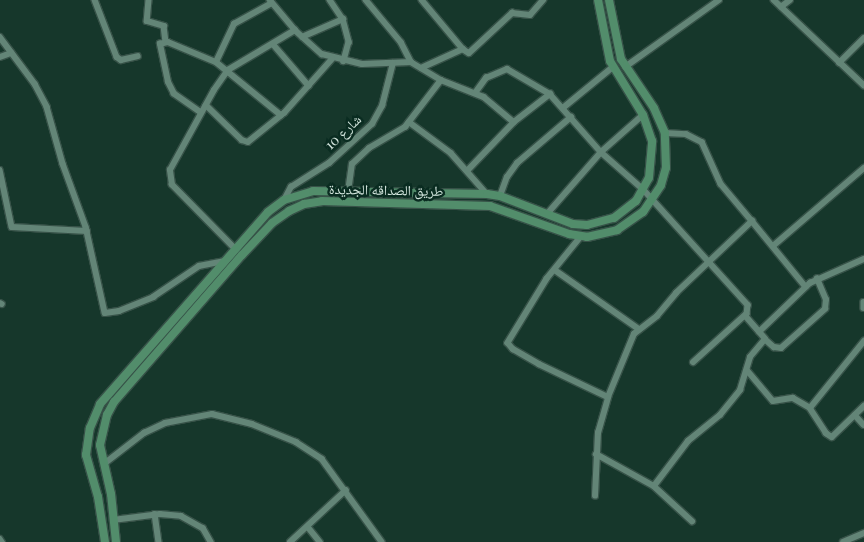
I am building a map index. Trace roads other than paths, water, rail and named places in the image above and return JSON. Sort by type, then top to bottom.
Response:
[{"type":"street","points":[[95,0],[117,57],[121,60],[138,56]]},
{"type":"street","points":[[149,0],[147,21],[164,26],[166,42]]},
{"type":"street","points":[[330,0],[342,19],[349,42],[344,61]]},
{"type":"street","points":[[366,0],[401,42],[411,62],[440,80],[475,93],[495,104],[514,122]]},
{"type":"street","points":[[422,0],[463,49],[470,53],[512,13],[530,15],[543,0]]},
{"type":"street","name":"طريق الصداقه الجديدة","points":[[105,542],[92,474],[86,455],[87,441],[100,404],[235,248],[268,212],[284,200],[305,192],[487,194],[500,196],[573,224],[594,224],[614,218],[636,201],[644,190],[653,154],[643,115],[612,67],[598,0]]},
{"type":"street","name":"طريق الصداقه الجديدة","points":[[116,542],[100,445],[102,430],[114,402],[242,255],[272,223],[289,211],[304,204],[322,201],[490,206],[581,237],[617,230],[637,217],[653,200],[666,168],[664,133],[654,108],[625,68],[616,40],[609,0]]},
{"type":"street","points":[[625,68],[719,0]]},
{"type":"street","points":[[774,0],[864,85]]},
{"type":"street","points":[[781,7],[790,0]]},
{"type":"street","points":[[216,62],[234,24],[271,2],[302,37],[332,58],[344,61],[411,62]]},
{"type":"street","points":[[302,37],[342,19]]},
{"type":"street","points":[[242,255],[170,180],[170,170],[201,113],[228,70],[295,30]]},
{"type":"street","points":[[0,37],[35,84],[47,107],[87,231],[106,314],[153,297],[199,266],[224,261]]},
{"type":"street","points":[[840,63],[864,38]]},
{"type":"street","points":[[201,113],[177,98],[168,82],[158,46],[166,42],[216,62],[281,115]]},
{"type":"street","points":[[273,44],[310,86]]},
{"type":"street","points":[[421,68],[463,49]]},
{"type":"street","points":[[0,57],[11,54]]},
{"type":"street","points":[[206,105],[245,142],[281,115],[310,86],[332,58]]},
{"type":"street","name":"شارع 10","points":[[284,200],[291,186],[329,163],[372,124],[382,106],[393,63]]},
{"type":"street","points":[[563,108],[612,67]]},
{"type":"street","points":[[475,93],[486,78],[507,70],[550,94],[602,152],[644,190],[748,305],[749,310],[744,316],[694,362]]},
{"type":"street","points":[[348,192],[352,164],[359,155],[409,122],[440,80]]},
{"type":"street","points":[[468,170],[514,122],[550,94]]},
{"type":"street","points":[[547,214],[602,152],[643,115],[654,108]]},
{"type":"street","points":[[500,196],[514,167],[571,117]]},
{"type":"street","points":[[409,122],[440,143],[468,170],[487,194]]},
{"type":"street","points":[[664,133],[686,134],[702,142],[721,184],[806,286]]},
{"type":"street","points":[[773,246],[864,168]]},
{"type":"street","points":[[0,170],[12,227],[87,231]]},
{"type":"street","points":[[596,496],[598,433],[608,396],[630,340],[639,329],[657,316],[708,261],[752,221]]},
{"type":"street","points":[[569,234],[573,224]]},
{"type":"street","points":[[581,237],[555,270],[509,339],[509,346],[608,396]]},
{"type":"street","points":[[759,332],[806,286],[817,279],[864,259]]},
{"type":"street","points":[[555,270],[639,329]]},
{"type":"street","points":[[744,316],[774,348],[781,348],[825,309],[826,300],[817,279]]},
{"type":"street","points":[[864,302],[864,308]]},
{"type":"street","points":[[654,486],[688,441],[726,409],[740,390],[750,357],[765,339]]},
{"type":"street","points":[[810,408],[864,342]]},
{"type":"street","points":[[747,370],[773,401],[794,398],[810,408],[832,436],[864,406]]},
{"type":"street","points":[[92,474],[144,433],[165,422],[212,414],[252,424],[296,442],[322,458],[382,542]]},
{"type":"street","points":[[855,415],[864,426]]},
{"type":"street","points":[[596,454],[654,486],[692,521]]},
{"type":"street","points":[[290,542],[346,490]]},
{"type":"street","points":[[155,514],[159,542]]},
{"type":"street","points":[[102,520],[155,514],[182,516],[193,520],[203,528],[211,542]]},
{"type":"street","points":[[308,527],[320,542]]},
{"type":"street","points":[[843,542],[864,533]]}]
